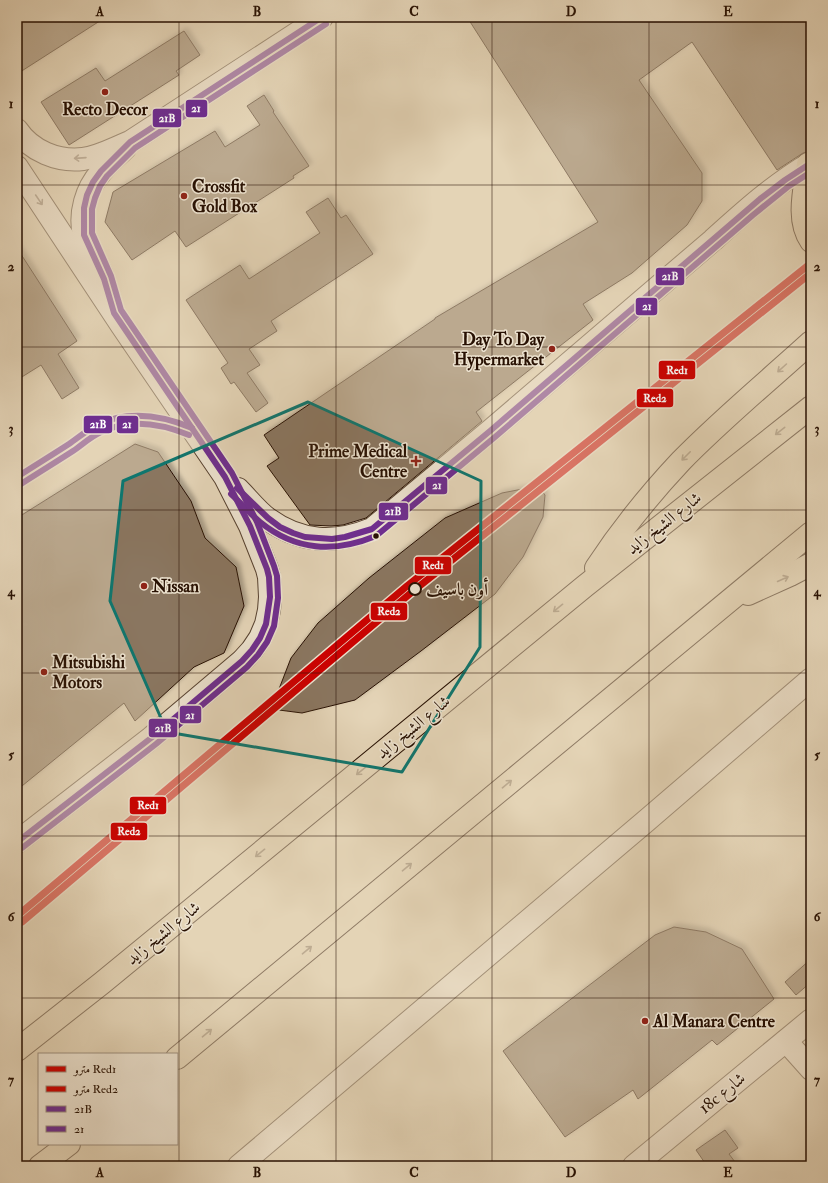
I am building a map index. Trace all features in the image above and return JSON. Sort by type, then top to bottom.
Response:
[{"type":"highway","points":[[810,164],[803,219],[807,235],[811,241]]},
{"type":"highway","points":[[585,586],[606,553],[654,490],[709,434],[811,342]]},
{"type":"highway","name":"شارع الشيخ زايد","points":[[17,1050],[102,984],[585,586],[811,406]]},
{"type":"highway","points":[[178,1057],[811,533]]},
{"type":"highway","points":[[722,606],[790,576],[811,564]]},
{"type":"highway","points":[[40,1166],[68,1145]]},
{"type":"street","points":[[114,313],[104,279],[84,235],[84,208],[87,195],[93,182],[101,171],[130,142],[322,17]]},
{"type":"street","points":[[19,133],[32,146],[43,152],[56,157],[70,159],[83,159],[130,142]]},
{"type":"street","points":[[225,477],[267,518],[280,527],[295,534],[326,540],[358,535],[372,529],[519,406],[740,215],[769,192],[810,164]]},
{"type":"street","points":[[17,167],[225,477],[250,526],[269,577],[270,597],[266,624],[260,638],[242,661],[151,738],[17,842]]},
{"type":"street","points":[[239,1166],[811,679]]},
{"type":"street","name":"18c شارع","points":[[634,1166],[786,1041],[809,1028]]},
{"type":"street","points":[[786,1041],[811,1070]]},
{"type":"highlighted area","points":[[308,402],[481,481],[480,647],[402,772],[167,732],[110,601],[123,481]]},
{"type":"building","points":[[17,17],[106,17],[17,74]]},
{"type":"building","points":[[467,17],[811,17],[811,151],[803,153],[777,170],[692,42],[639,80],[702,173],[702,201],[687,225],[632,273],[583,304],[593,320],[476,412],[482,421],[366,518],[343,525],[310,525],[267,466],[279,458],[264,435],[435,318],[598,222]]},
{"type":"building","name":"Recto Decor","points":[[184,31],[200,55],[176,71],[179,75],[69,145],[41,102],[96,68],[105,81]]},
{"type":"building","name":"Crossfit Gold Box","points":[[264,95],[274,111],[273,112],[309,166],[293,176],[294,178],[186,247],[175,231],[132,260],[105,222],[113,192],[215,131],[225,147],[260,125],[247,106]]},
{"type":"building","points":[[328,198],[341,218],[346,215],[373,254],[271,321],[277,331],[249,349],[260,365],[247,373],[268,403],[256,412],[234,382],[231,384],[221,368],[228,363],[186,300],[240,265],[249,279],[320,233],[306,212]]},
{"type":"building","points":[[17,248],[77,341],[58,354],[79,388],[62,399],[41,365],[17,380]]},
{"type":"building","name":"Nissan","points":[[135,444],[158,452],[191,501],[205,538],[236,567],[244,606],[224,653],[194,667],[135,721],[124,703],[17,790],[17,518]]},
{"type":"building","name":"أون باسيف","points":[[538,486],[545,495],[543,517],[523,557],[495,594],[355,700],[302,713],[279,710],[274,702],[291,658],[318,623],[369,578],[445,518],[502,493]]},
{"type":"building","name":"Al Manara Centre","points":[[674,927],[706,932],[742,949],[774,999],[717,1045],[712,1040],[638,1099],[633,1090],[565,1137],[503,1051],[655,935]]},
{"type":"building","points":[[811,959],[811,982],[796,995],[785,982]]},
{"type":"building","points":[[725,1130],[738,1148],[729,1154],[738,1166],[707,1166],[696,1150]]},
{"type":"metro line","name":"Red1","points":[[17,916],[407,586],[811,263]]},
{"type":"metro line","name":"Red2","points":[[22,922],[412,592],[811,273]]},
{"type":"transit line","name":"21B","points":[[17,842],[151,738],[242,661],[260,638],[266,624],[270,597],[267,569],[250,526],[225,477],[114,313],[104,279],[84,235],[84,208],[87,195],[93,182],[101,171],[130,142],[322,17]]},
{"type":"transit line","name":"21","points":[[22,848],[156,744],[247,667],[267,642],[274,626],[278,598],[277,576],[257,522],[232,473],[121,310],[111,276],[92,233],[92,209],[100,186],[107,176],[135,148],[326,24]]},
{"type":"transit line","name":"21B","points":[[237,488],[268,518],[280,527],[305,537],[332,539],[345,537],[372,529],[490,431],[760,199],[811,163]]},
{"type":"transit line","name":"21","points":[[231,494],[260,522],[287,539],[301,544],[330,547],[345,545],[376,536],[495,437],[753,215],[789,186],[811,172]]},
{"type":"transit line","name":"21B","points":[[17,477],[90,429],[109,420],[133,416],[156,417],[192,428]]},
{"type":"transit line","name":"21","points":[[21,484],[73,451],[93,436],[112,428],[123,425],[145,424],[156,425],[189,435]]},
{"type":"place","name":"Recto Decor","points":[[105,92]]},
{"type":"place","name":"Crossfit Gold Box","points":[[184,196]]},
{"type":"place","name":"Day To Day Hypermarket","points":[[552,349]]},
{"type":"place","name":"Prime Medical Centre","points":[[416,461]]},
{"type":"place","name":"Nissan","points":[[144,586]]},
{"type":"place","name":"أون باسيف","points":[[415,589]]},
{"type":"place","name":"Mitsubishi Motors","points":[[44,672]]},
{"type":"place","name":"Al Manara Centre","points":[[645,1021]]}]
